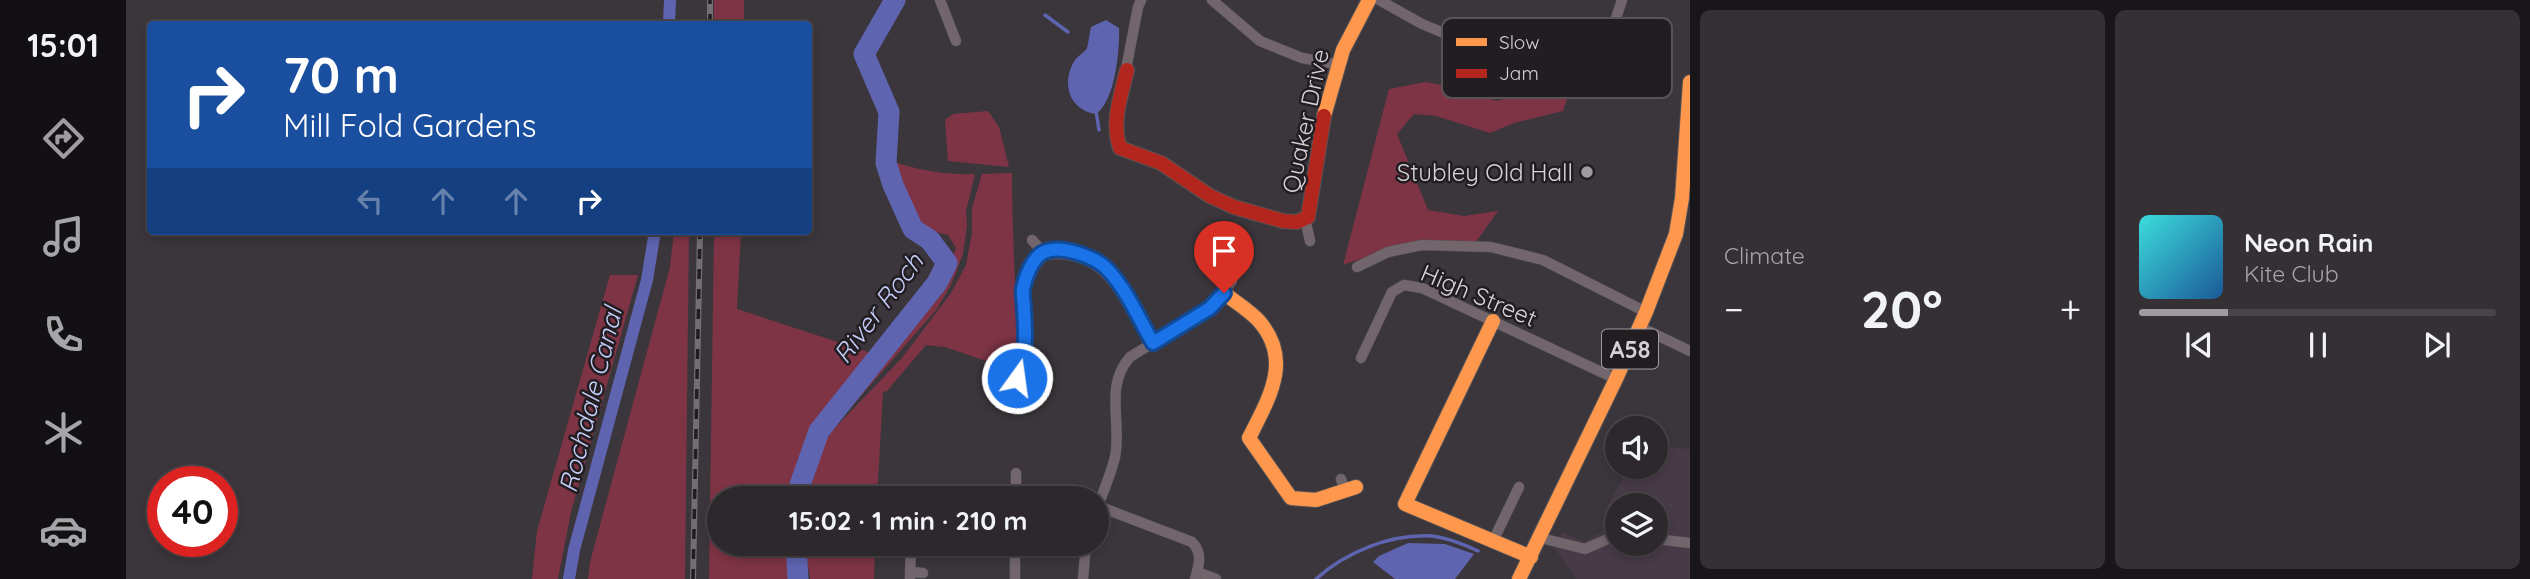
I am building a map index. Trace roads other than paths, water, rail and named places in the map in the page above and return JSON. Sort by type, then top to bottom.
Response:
[{"type":"main road","name":"Quaker Drive","points":[[1306,217],[1337,64],[1353,23],[1368,0]]},
{"type":"main road","points":[[1127,67],[1116,127],[1120,148],[1161,163],[1210,196],[1234,207],[1283,221],[1297,222],[1306,217]]},
{"type":"main road","name":"A58","points":[[1523,577],[1640,327],[1676,234],[1686,198],[1690,82]]},
{"type":"main road","points":[[1017,394],[1017,378],[1026,351],[1023,288],[1031,267],[1043,253],[1078,253],[1106,268],[1153,343]]},
{"type":"main road","points":[[1228,287],[1269,335],[1278,359],[1278,377],[1243,438],[1288,503],[1318,499],[1347,486]]},
{"type":"main road","points":[[1493,321],[1405,504],[1531,557]]},
{"type":"street","points":[[940,0],[956,41]]},
{"type":"street","points":[[1127,67],[1141,0]]},
{"type":"street","points":[[1212,0],[1260,41],[1302,58],[1337,64]]},
{"type":"street","points":[[1379,0],[1442,32]]},
{"type":"street","points":[[1616,18],[1622,0]]},
{"type":"street","points":[[1306,217],[1310,241]]},
{"type":"street","points":[[1032,240],[1043,253]]},
{"type":"street","points":[[1357,267],[1388,252],[1422,245],[1491,247],[1543,260],[1646,312]]},
{"type":"street","name":"High Street","points":[[1361,358],[1392,292],[1404,285],[1422,288],[1616,379]]},
{"type":"street","points":[[1105,486],[1115,457],[1118,373],[1130,357],[1210,308],[1228,287]]},
{"type":"street","points":[[1640,327],[1690,351]]},
{"type":"street","points":[[1016,473],[1016,486]]},
{"type":"street","points":[[1493,541],[1519,487]]},
{"type":"street","points":[[1109,512],[1192,542],[1200,558],[1196,576],[1216,579]]},
{"type":"street","points":[[1541,538],[1585,549],[1605,540]]},
{"type":"street","points":[[1668,540],[1690,543]]},
{"type":"street","points":[[911,556],[910,575],[922,573]]},
{"type":"street","points":[[1015,556],[1015,579]]},
{"type":"street","points":[[1083,579],[1085,556]]},
{"type":"water","points":[[1106,20],[1119,28],[1119,49],[1112,87],[1108,98],[1096,114],[1086,111],[1073,101],[1068,77],[1075,60],[1087,48],[1091,27]]},
{"type":"water","points":[[1408,543],[1445,544],[1474,554],[1455,579],[1395,579],[1373,562],[1379,556]]},
{"type":"waterway","name":"Rochdale Canal","points":[[669,21],[670,0]]},
{"type":"waterway","name":"River Roch","points":[[800,486],[819,431],[937,283],[947,263],[930,240],[913,229],[893,185],[886,163],[889,112],[864,54],[895,0]]},
{"type":"waterway","points":[[1045,15],[1068,32]]},
{"type":"waterway","points":[[1096,111],[1099,130]]},
{"type":"waterway","name":"Rochdale Canal","points":[[569,579],[574,550],[647,280],[654,235]]},
{"type":"waterway","points":[[1316,579],[1355,553],[1400,538],[1431,536],[1478,551]]},
{"type":"waterway","name":"River Roch","points":[[797,556],[798,579]]},
{"type":"railway","points":[[710,0],[710,21]]},
{"type":"railway","points":[[693,579],[700,235]]},
{"type":"place","name":"Stubley Old Hall","points":[[1587,172]]}]
